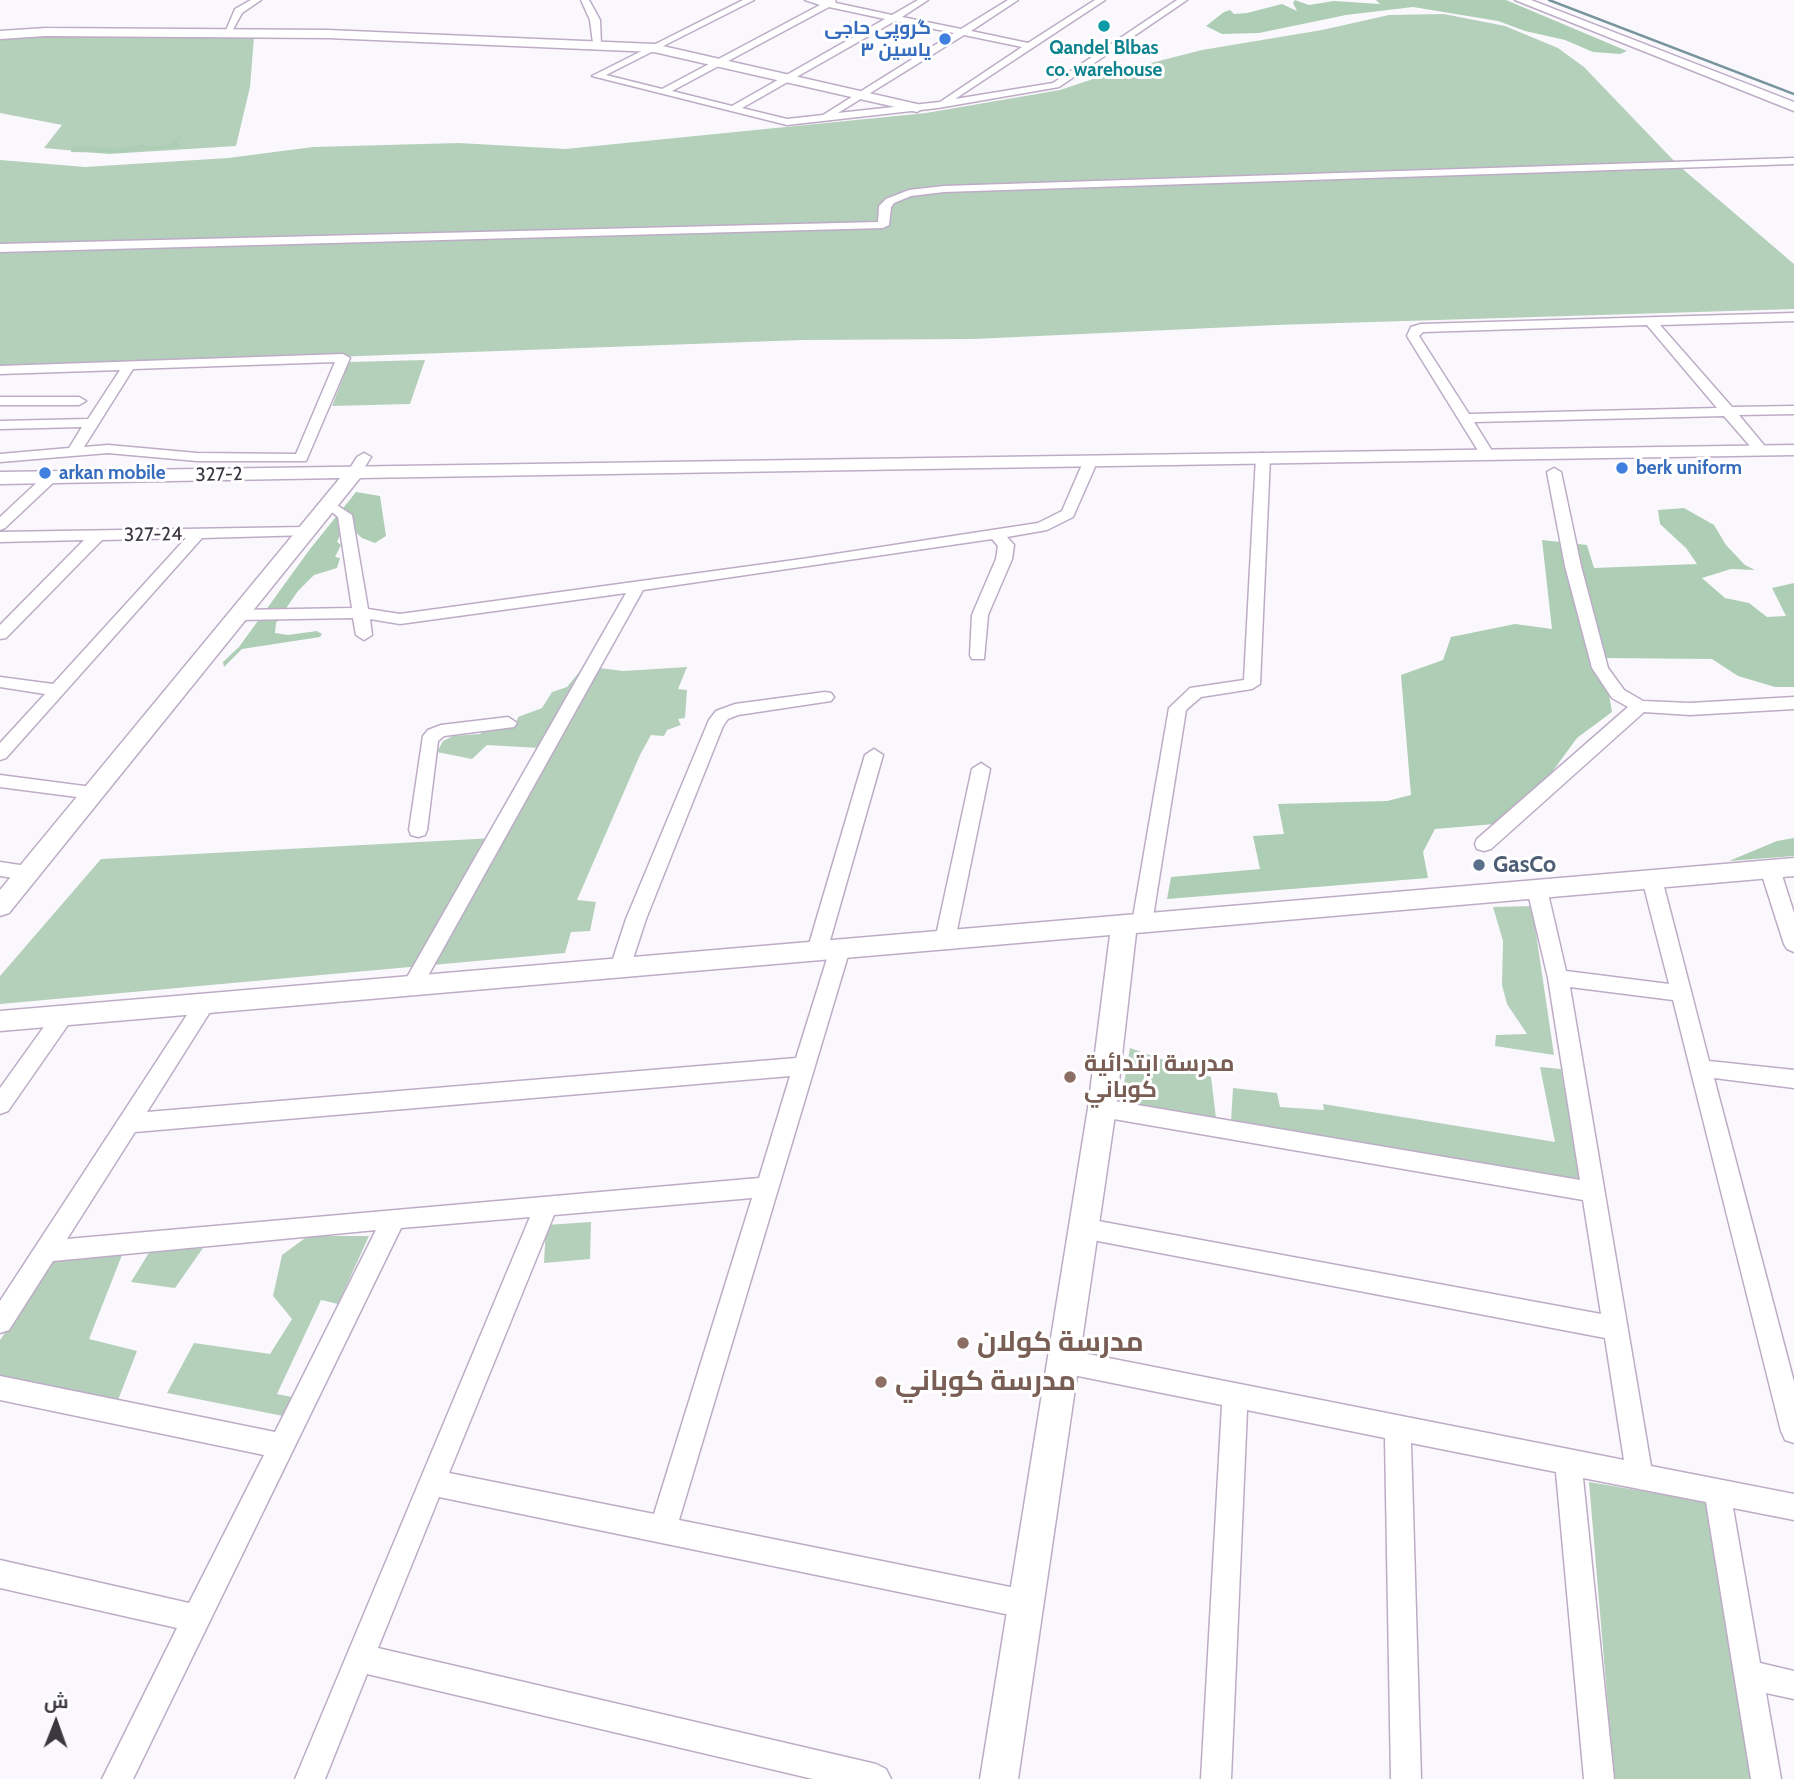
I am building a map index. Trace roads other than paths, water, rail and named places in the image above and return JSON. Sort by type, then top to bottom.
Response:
[{"type":"street","points":[[228,33],[237,11],[257,0]]},
{"type":"street","points":[[585,0],[595,20],[597,43]]},
{"type":"street","points":[[750,0],[597,76],[787,122],[938,106],[1056,85],[1183,0]]},
{"type":"street","points":[[810,0],[833,2],[1030,46]]},
{"type":"street","points":[[733,109],[924,0]]},
{"type":"street","points":[[822,119],[1014,0]]},
{"type":"street","points":[[938,106],[1101,0]]},
{"type":"street","points":[[1521,0],[1794,107]]},
{"type":"street","points":[[663,92],[833,2]]},
{"type":"street","points":[[0,35],[46,32],[228,33],[597,43],[654,48],[917,108]]},
{"type":"street","points":[[0,248],[883,225],[885,205],[890,201],[909,192],[935,190],[1794,161]]},
{"type":"street","points":[[1487,454],[1413,337],[1421,328],[1794,317]]},
{"type":"street","points":[[1649,320],[1762,450]]},
{"type":"street","points":[[0,370],[343,358],[301,458],[197,457],[108,449],[74,451],[0,447]]},
{"type":"street","points":[[74,451],[130,365]]},
{"type":"street","points":[[0,401],[79,401]]},
{"type":"street","points":[[1465,418],[1794,410]]},
{"type":"street","points":[[0,425],[93,424]]},
{"type":"street","points":[[0,458],[48,450]]},
{"type":"street","points":[[0,464],[31,460],[48,450]]},
{"type":"street","name":"327-2","points":[[0,478],[358,465],[1091,460],[1794,450]]},
{"type":"street","points":[[999,1779],[1101,1108],[1133,923],[1178,708],[1196,692],[1252,684],[1263,457]]},
{"type":"street","points":[[239,615],[361,613],[400,619],[1042,527],[1068,513],[1091,460]]},
{"type":"street","points":[[0,907],[358,465]]},
{"type":"street","points":[[1554,472],[1573,566],[1600,668],[1618,694],[1640,706],[1690,709],[1794,703]]},
{"type":"street","points":[[0,525],[51,477]]},
{"type":"street","points":[[328,504],[345,515],[365,635]]},
{"type":"street","name":"327-24","points":[[0,537],[305,532]]},
{"type":"street","points":[[0,754],[198,534]]},
{"type":"street","points":[[978,655],[980,615],[1004,559],[1006,545],[996,534]]},
{"type":"street","points":[[0,634],[98,535]]},
{"type":"street","points":[[412,986],[637,587]]},
{"type":"street","points":[[0,682],[57,690]]},
{"type":"street","points":[[620,968],[636,919],[715,724],[723,715],[735,710],[825,697]]},
{"type":"street","points":[[1484,844],[1640,706]]},
{"type":"street","points":[[418,831],[429,740],[441,731],[508,723]]},
{"type":"street","points":[[662,1530],[805,1066],[874,755]]},
{"type":"street","points":[[945,940],[981,769]]},
{"type":"street","points":[[0,781],[92,793]]},
{"type":"street","points":[[0,1021],[1782,868],[1794,944]]},
{"type":"street","points":[[0,869],[27,873]]},
{"type":"street","points":[[1652,879],[1794,1431]]},
{"type":"street","points":[[1537,889],[1558,978],[1640,1476]]},
{"type":"street","points":[[1558,978],[1681,993]]},
{"type":"street","points":[[0,1322],[205,1004]]},
{"type":"street","points":[[0,1105],[63,1016]]},
{"type":"street","points":[[128,1123],[805,1066]]},
{"type":"street","points":[[1699,1068],[1794,1079]]},
{"type":"street","points":[[1101,1108],[1593,1192]]},
{"type":"street","points":[[45,1251],[767,1187]]},
{"type":"street","points":[[310,1779],[547,1205]]},
{"type":"street","points":[[117,1779],[284,1446],[394,1218]]},
{"type":"street","points":[[1083,1228],[1614,1328]]},
{"type":"street","points":[[1063,1361],[1794,1507]]},
{"type":"street","points":[[0,1388],[284,1446]]},
{"type":"street","points":[[1216,1779],[1235,1395]]},
{"type":"street","points":[[1398,1428],[1406,1779]]},
{"type":"street","points":[[1568,1461],[1599,1779]]},
{"type":"street","points":[[431,1482],[1025,1604]]},
{"type":"street","points":[[1717,1491],[1766,1779]]},
{"type":"street","points":[[0,1574],[197,1619]]},
{"type":"street","points":[[358,1658],[876,1779]]},
{"type":"street","points":[[1749,1675],[1794,1685]]},
{"type":"waterway","points":[[1549,0],[1794,94]]},
{"type":"place","name":"Qandel Blbas co. warehouse","points":[[1104,26]]},
{"type":"place","name":"گروپی حاجی یاسین ٣","points":[[945,39]]},
{"type":"place","name":"berk uniform","points":[[1622,468]]},
{"type":"place","name":"arkan mobile","points":[[45,473]]},
{"type":"place","name":"GasCo","points":[[1479,865]]},
{"type":"place","name":"مدرسة ابتدائية كوباني","points":[[1070,1077]]},
{"type":"place","name":"مدرسة كولان","points":[[963,1343]]},
{"type":"place","name":"مدرسة كوباني","points":[[881,1382]]}]
